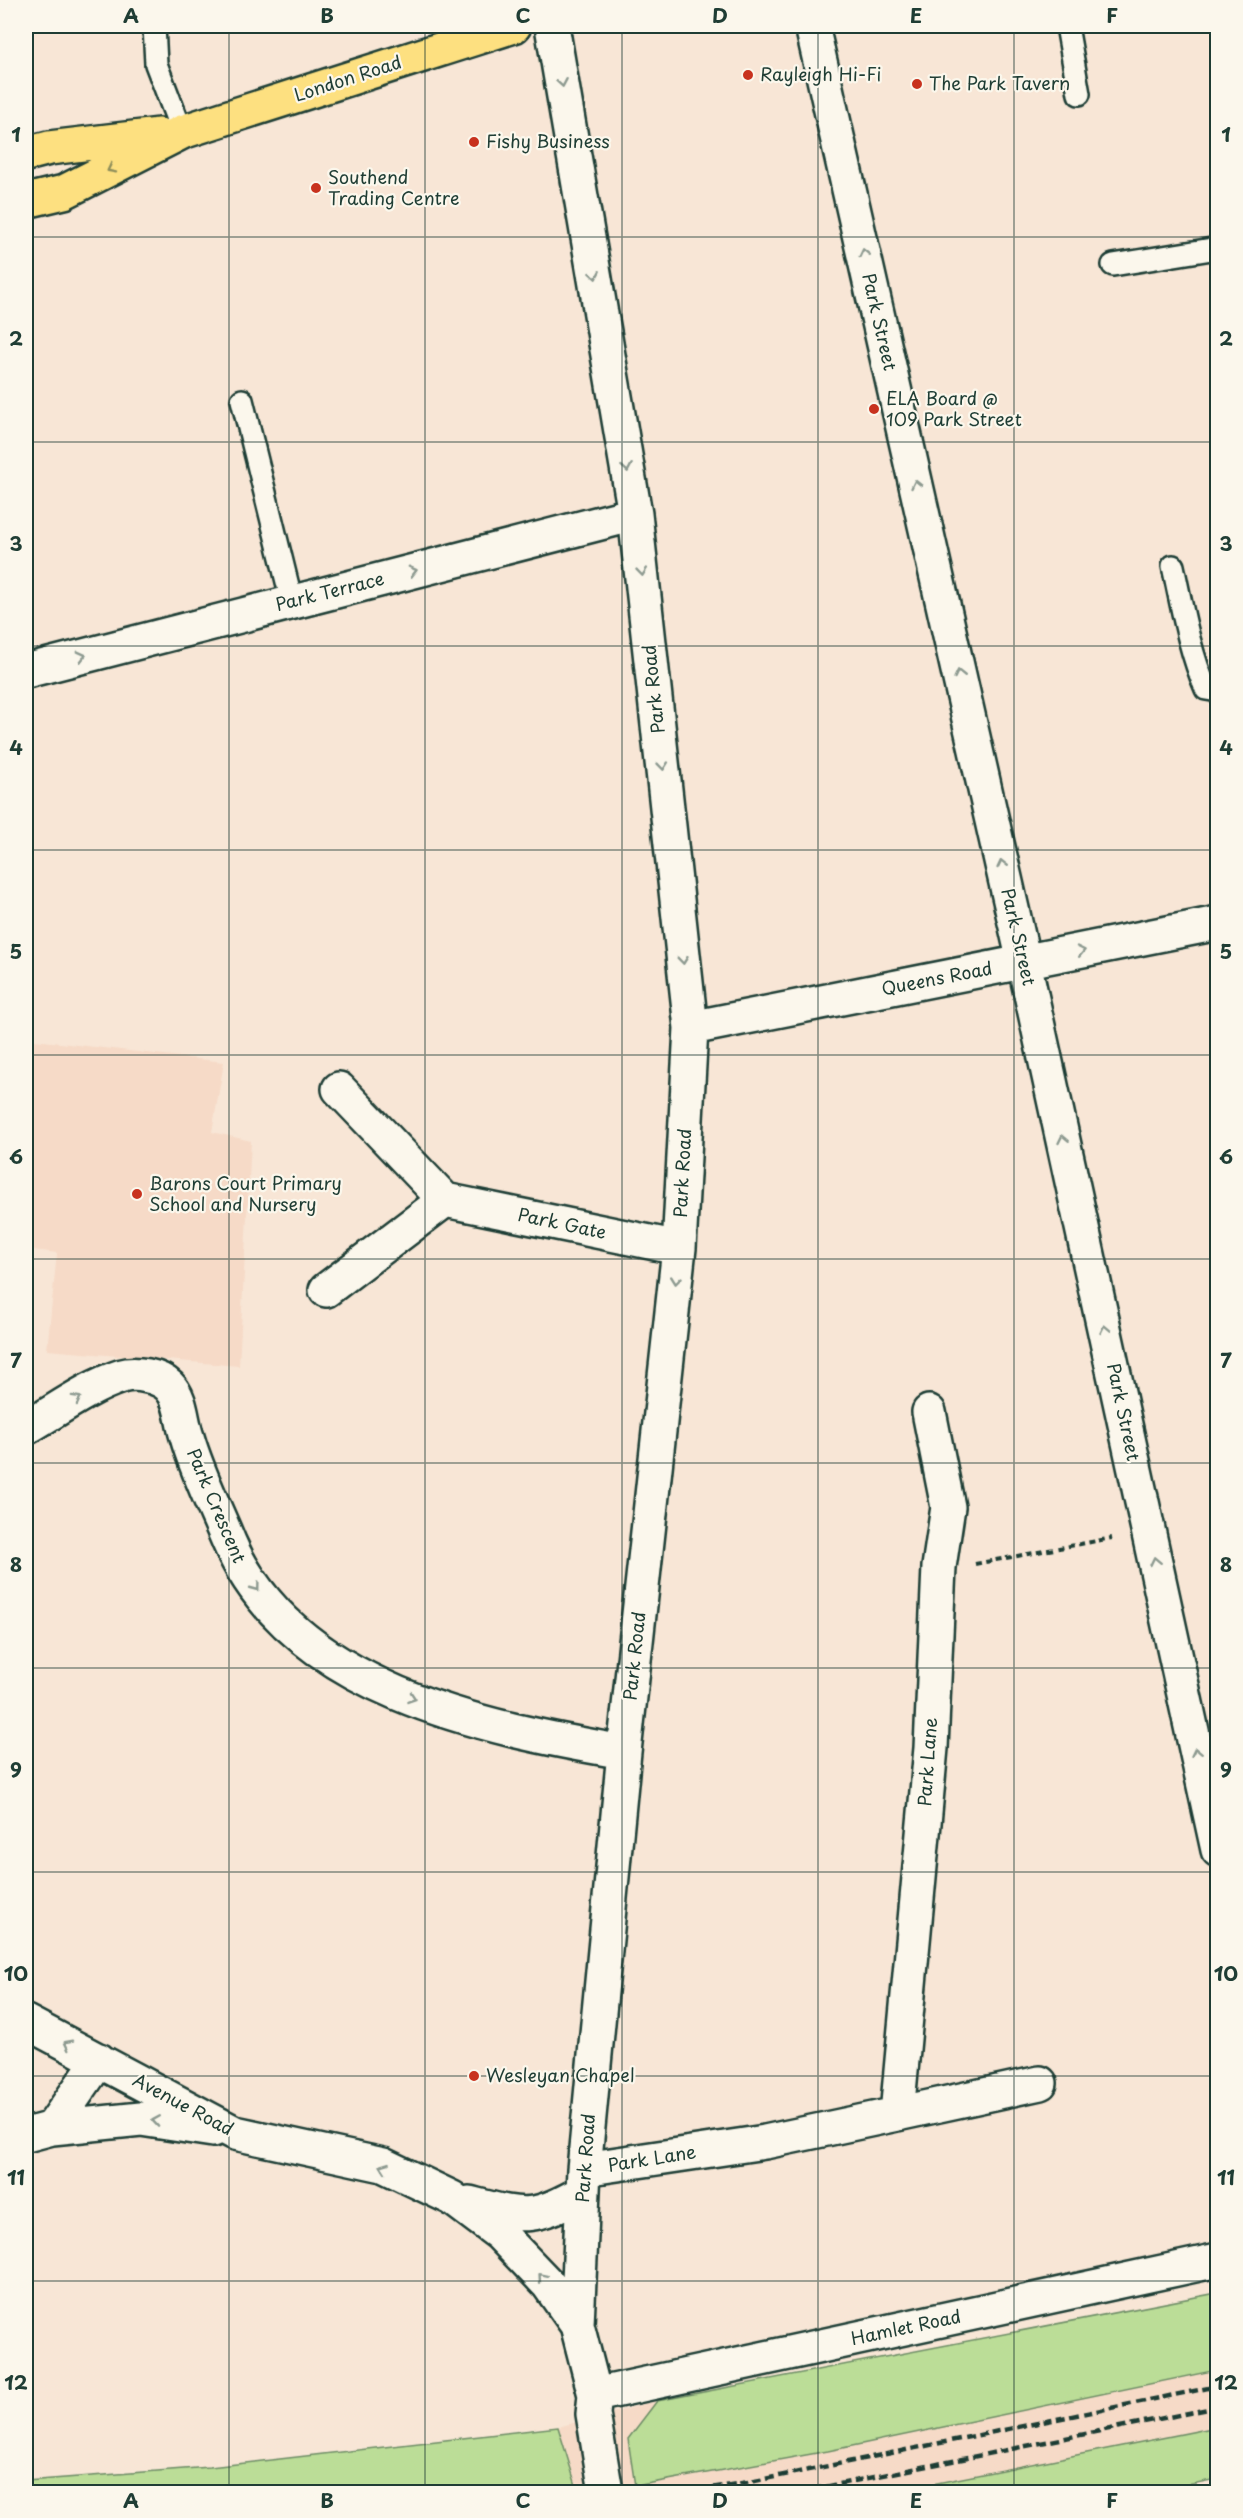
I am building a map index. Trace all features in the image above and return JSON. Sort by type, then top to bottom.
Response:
[{"type":"main road","name":"London Road","points":[[26,201],[64,192],[182,132],[514,26]]},
{"type":"main road","name":"London Road","points":[[26,154],[49,148],[182,132]]},
{"type":"street","name":"Park Road","points":[[552,26],[635,514],[691,1028],[679,1248],[624,1752],[583,2181],[577,2325]]},
{"type":"street","name":"Park Street","points":[[812,26],[1024,962],[1218,1850]]},
{"type":"street","name":"Park Terrace","points":[[26,671],[635,514]]},
{"type":"street","name":"Queens Road","points":[[691,1028],[1218,923]]},
{"type":"street","points":[[326,1290],[445,1200],[339,1089]]},
{"type":"street","name":"Park Gate","points":[[445,1200],[679,1248]]},
{"type":"street","name":"Park Crescent","points":[[26,1428],[102,1385],[124,1376],[150,1376],[169,1386],[180,1404],[186,1437],[238,1563],[296,1634],[338,1663],[382,1687],[465,1717],[547,1739],[624,1752]]},
{"type":"street","name":"Park Lane","points":[[897,2114],[931,1748],[939,1567],[948,1507],[929,1412]]},
{"type":"street","name":"Avenue Road","points":[[26,2022],[235,2133],[382,2165],[452,2198],[517,2215],[548,2210],[583,2181]]},
{"type":"street","points":[[39,2132],[99,2060]]},
{"type":"street","name":"Park Lane","points":[[583,2181],[1040,2083]]},
{"type":"street","points":[[39,2132],[141,2119],[235,2133]]},
{"type":"street","name":"Avenue Road","points":[[452,2198],[500,2234],[526,2258],[549,2284],[577,2325],[594,2404],[606,2493]]},
{"type":"street","name":"Hamlet Road","points":[[594,2404],[1218,2260]]},
{"type":"lane","points":[[154,26],[156,64],[182,132]]},
{"type":"lane","points":[[1067,26],[1078,94]]},
{"type":"lane","points":[[1113,265],[1218,248]]},
{"type":"lane","points":[[242,400],[292,602]]},
{"type":"lane","points":[[1173,566],[1183,616],[1200,675],[1206,688],[1218,691]]},
{"type":"path","points":[[939,1567],[958,1568],[1149,1531]]},
{"type":"shaded area","name":"Barons Court Primary School and Nursery","points":[[26,1039],[224,1062],[212,1132],[251,1141],[239,1366],[47,1350],[57,1253],[26,1249]]},
{"type":"shaded area","points":[[1217,2293],[1217,2479],[1151,2492],[26,2492],[26,2481],[210,2467],[558,2427],[657,2401]]},
{"type":"green space","points":[[1217,2293],[1217,2370],[828,2451],[635,2486],[628,2439],[657,2401]]},
{"type":"green space","points":[[558,2427],[578,2492],[26,2492],[26,2481],[210,2467]]},
{"type":"green space","points":[[1217,2427],[1217,2479],[1151,2492],[892,2492]]},
{"type":"railway","points":[[686,2492],[755,2481],[1218,2386]]},
{"type":"railway","points":[[800,2492],[1218,2407]]},
{"type":"place","name":"Rayleigh Hi-Fi","points":[[748,75]]},
{"type":"place","name":"The Park Tavern","points":[[917,84]]},
{"type":"place","name":"Fishy Business","points":[[474,142]]},
{"type":"place","name":"Southend Trading Centre","points":[[316,188]]},
{"type":"place","name":"ELA Board @ 109 Park Street","points":[[874,409]]},
{"type":"place","name":"Barons Court Primary School and Nursery","points":[[137,1194]]},
{"type":"place","name":"Wesleyan Chapel","points":[[474,2076]]}]
